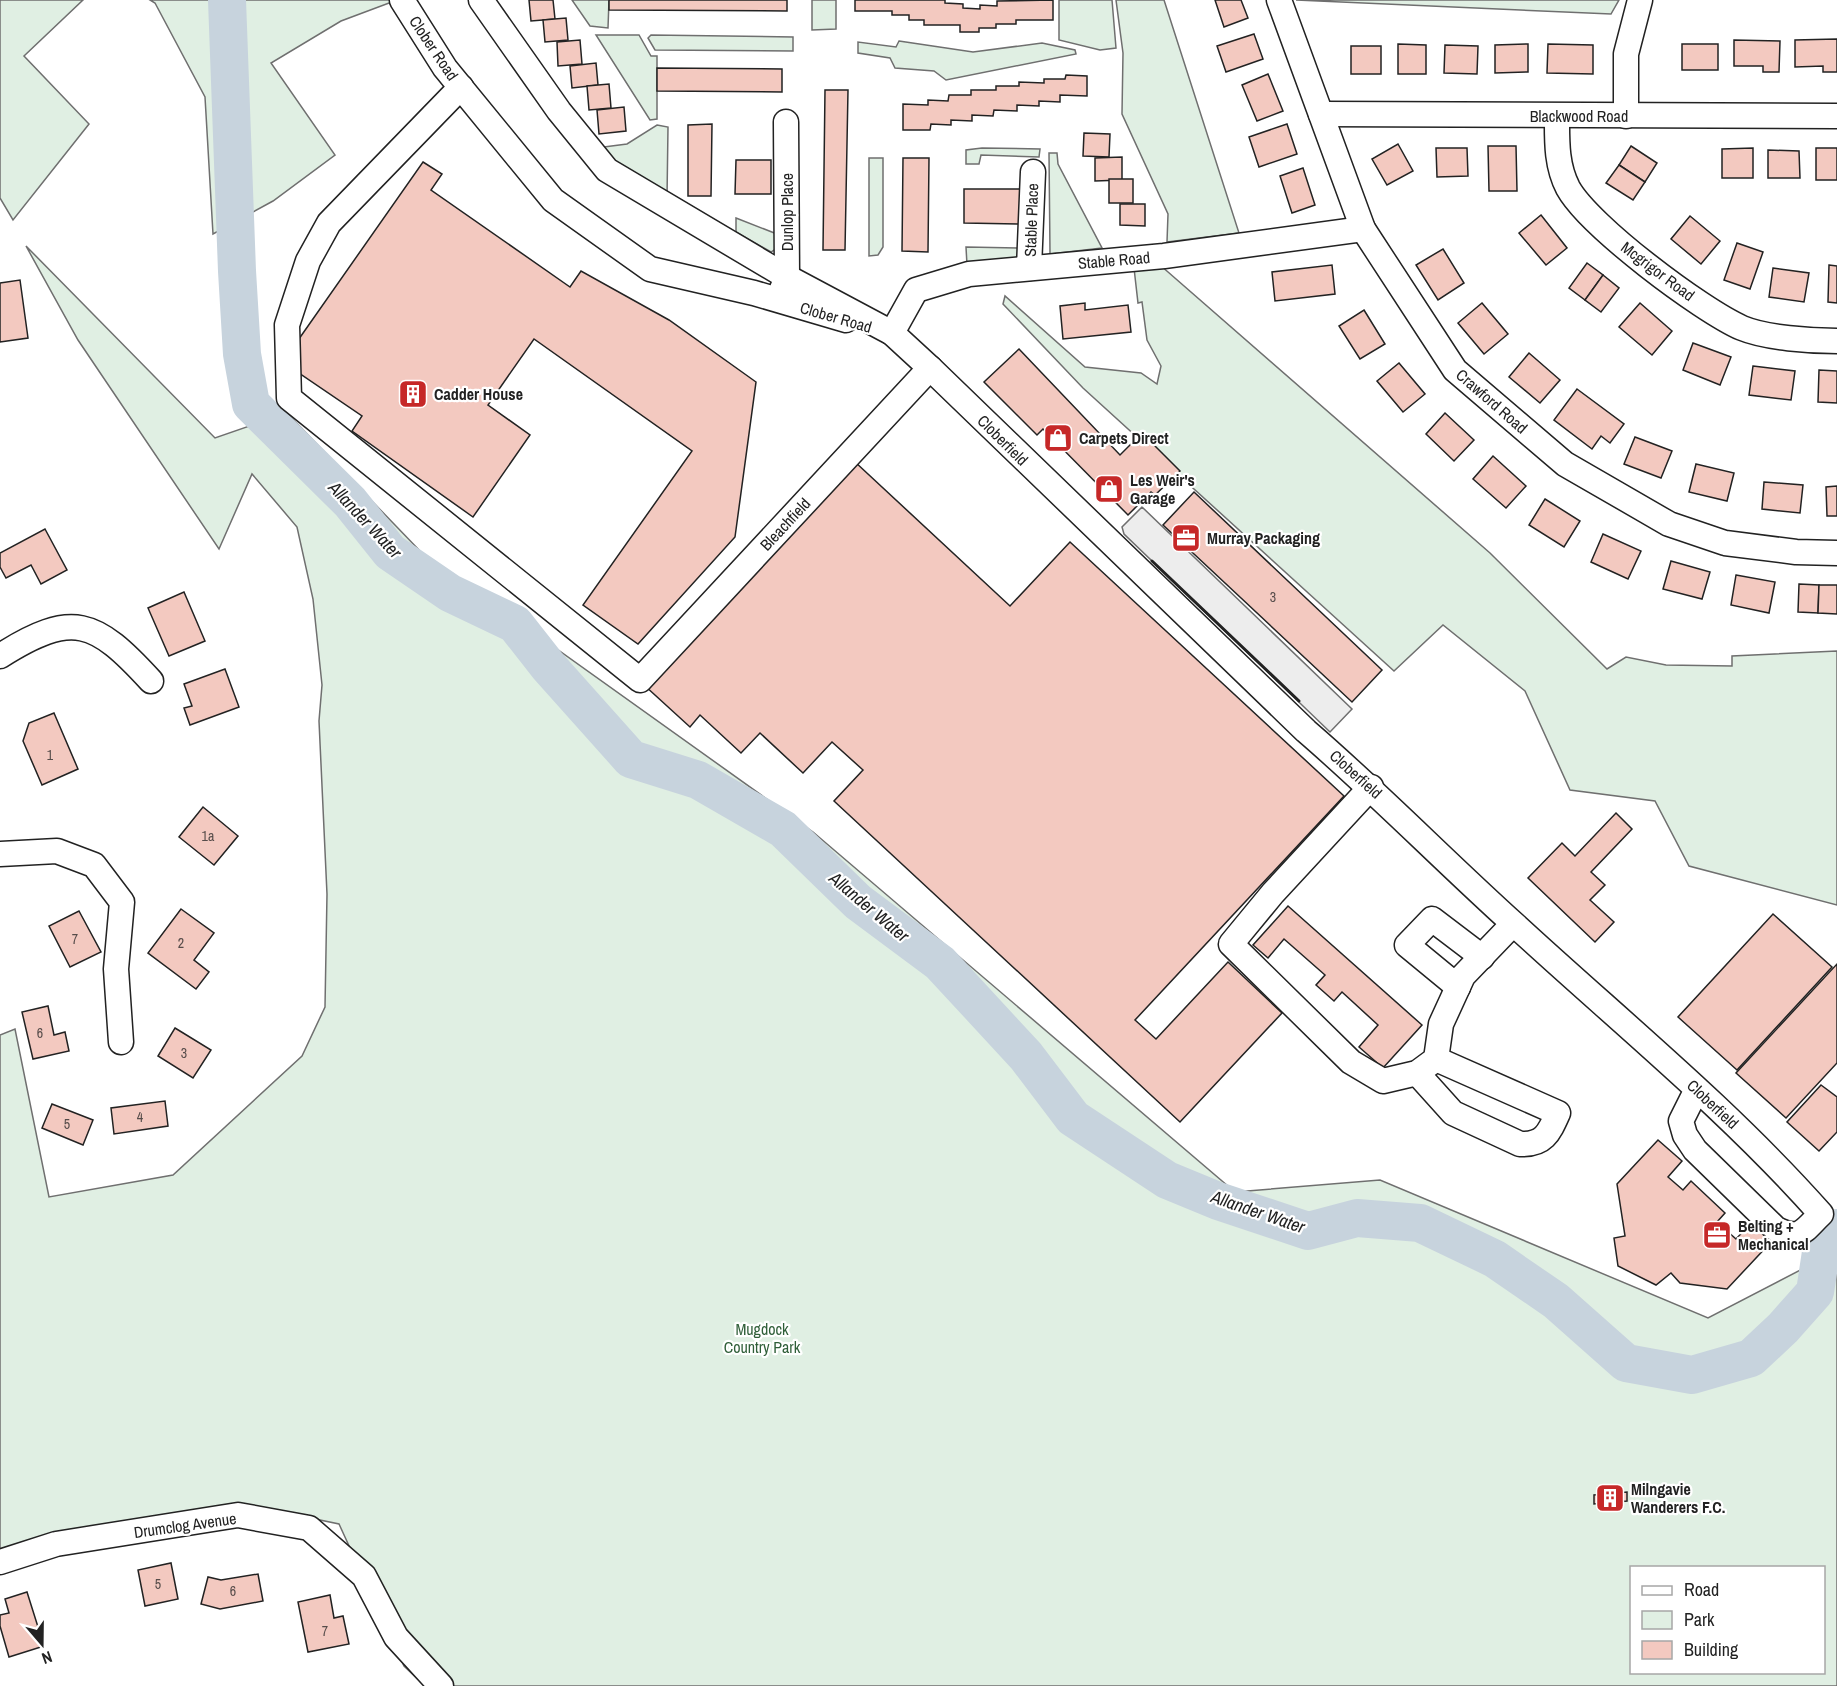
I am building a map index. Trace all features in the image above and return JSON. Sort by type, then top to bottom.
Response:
[{"type":"street","name":"Clober Road","points":[[402,0],[445,68],[553,200],[650,269],[777,299],[891,333]]},
{"type":"street","name":"Clober Road","points":[[481,0],[572,128],[607,170],[787,277],[891,333]]},
{"type":"street","name":"Crawford Road","points":[[1279,0],[1363,229],[1455,370],[1565,464],[1669,524],[1725,543],[1796,552],[1837,553]]},
{"type":"street","points":[[1626,116],[1626,54],[1640,0]]},
{"type":"street","name":"Bleachfield","points":[[461,87],[329,223],[308,261],[287,325],[290,398],[640,680],[930,368]]},
{"type":"street","name":"Blackwood Road","points":[[1321,114],[1837,116]]},
{"type":"street","name":"Mcgrigor Road","points":[[1557,116],[1557,156],[1568,188],[1585,210],[1632,254],[1706,307],[1743,328],[1809,341],[1837,341]]},
{"type":"street","name":"Dunlop Place","points":[[777,299],[787,277],[786,122]]},
{"type":"street","name":"Stable Place","points":[[1029,268],[1033,172]]},
{"type":"street","name":"Stable Road","points":[[891,333],[916,291],[969,273],[1164,255],[1363,229]]},
{"type":"street","name":"Cloberfield","points":[[891,333],[1306,730],[1371,787],[1513,924],[1697,1089],[1787,1175],[1821,1214],[1799,1234],[1791,1236],[1776,1229],[1695,1150],[1685,1135],[1681,1122],[1697,1089]]},
{"type":"street","points":[[0,656],[35,635],[63,626],[95,631],[125,653],[151,681]]},
{"type":"street","points":[[1371,787],[1272,893],[1231,944],[1351,1062],[1383,1081],[1426,1066],[1558,1113],[1547,1137],[1531,1144],[1520,1144],[1453,1113],[1426,1066],[1441,1024],[1463,976],[1513,924]]},
{"type":"street","points":[[0,854],[57,852],[94,866],[123,902],[116,969],[121,1042]]},
{"type":"street","points":[[1458,987],[1407,945],[1432,919],[1482,957]]},
{"type":"street","name":"Drumclog Avenue","points":[[0,1562],[56,1545],[238,1515],[309,1528],[364,1576],[396,1637],[441,1686]]},
{"type":"green space","points":[[0,0],[83,0],[24,56],[89,124],[13,220],[0,198]]},
{"type":"green space","points":[[150,0],[397,0],[341,21],[271,63],[335,155],[273,201],[213,234],[205,97],[155,3]]},
{"type":"green space","points":[[572,0],[609,0],[608,28],[590,26]]},
{"type":"green space","points":[[812,0],[836,0],[836,29],[812,30]]},
{"type":"green space","points":[[1059,0],[1112,0],[1116,48],[1100,50],[1059,40]]},
{"type":"green space","points":[[1116,0],[1164,0],[1239,233],[1167,242],[1168,214],[1122,114],[1123,53]]},
{"type":"green space","points":[[1296,0],[1619,0],[1611,14]]},
{"type":"green space","points":[[596,35],[639,35],[651,56],[657,56],[657,119],[650,120]]},
{"type":"green space","points":[[651,35],[793,37],[793,51],[655,50],[648,38]]},
{"type":"green space","points":[[899,41],[973,52],[1042,43],[1075,50],[1076,54],[946,80],[934,71],[895,68],[890,58],[858,53],[858,42],[896,47]]},
{"type":"green space","points":[[657,125],[668,127],[667,198],[596,148],[627,144]]},
{"type":"green space","points":[[1040,149],[1039,157],[981,155],[979,164],[966,164],[966,150]]},
{"type":"green space","points":[[1049,153],[1057,153],[1058,164],[1102,248],[1050,254]]},
{"type":"green space","points":[[869,158],[883,158],[883,247],[878,255],[869,256]]},
{"type":"green space","points":[[736,218],[782,236],[780,246],[771,252],[736,232]]},
{"type":"green space","name":"Mugdock Country Park","points":[[26,246],[215,438],[287,413],[421,552],[813,832],[1235,1192],[1380,1180],[1708,1318],[1837,1251],[1837,1686],[425,1686],[404,1666],[339,1524],[238,1503],[0,1553],[0,1035],[15,1029],[49,1197],[173,1175],[302,1056],[325,1007],[327,894],[319,721],[322,685],[313,599],[297,527],[252,474],[219,549],[78,340]]},
{"type":"green space","points":[[966,247],[1018,248],[1019,257],[967,265]]},
{"type":"green space","points":[[1160,265],[1490,553],[1607,669],[1626,657],[1666,665],[1732,666],[1732,656],[1837,651],[1837,905],[1689,866],[1655,801],[1570,790],[1525,691],[1443,625],[1394,671],[1083,388],[1003,304],[1005,296],[1085,367],[1141,373],[1157,384],[1161,366],[1147,340],[1142,302],[1138,303],[1134,268]]},
{"type":"shaded area","points":[[1142,507],[1352,709],[1330,732],[1124,534],[1122,527]]},
{"type":"building","points":[[529,0],[553,0],[555,19],[531,21]]},
{"type":"building","points":[[609,0],[787,0],[787,11],[609,10]]},
{"type":"building","points":[[855,0],[945,0],[945,3],[963,4],[963,8],[980,9],[980,5],[997,6],[997,1],[1053,0],[1053,20],[1016,20],[1016,24],[996,24],[996,28],[979,28],[979,32],[960,32],[960,25],[924,25],[924,20],[909,20],[909,15],[892,15],[892,11],[855,11]]},
{"type":"building","points":[[1215,0],[1241,0],[1248,18],[1224,27]]},
{"type":"building","points":[[566,18],[568,40],[545,42],[543,20]]},
{"type":"building","points":[[1254,34],[1263,59],[1226,72],[1217,46]]},
{"type":"building","points":[[1837,39],[1837,72],[1823,72],[1823,66],[1795,67],[1795,40]]},
{"type":"building","points":[[580,40],[582,64],[558,66],[557,42]]},
{"type":"building","points":[[1734,40],[1780,41],[1779,72],[1763,72],[1763,66],[1734,66]]},
{"type":"building","points":[[1398,44],[1426,45],[1426,74],[1398,74]]},
{"type":"building","points":[[1528,44],[1528,72],[1495,73],[1495,45]]},
{"type":"building","points":[[1548,44],[1593,45],[1593,74],[1547,73]]},
{"type":"building","points":[[1682,44],[1718,44],[1718,70],[1682,70]]},
{"type":"building","points":[[1445,45],[1478,46],[1477,74],[1444,73]]},
{"type":"building","points":[[1351,46],[1381,46],[1381,74],[1351,74]]},
{"type":"building","points":[[596,63],[598,85],[572,88],[570,66]]},
{"type":"building","points":[[657,68],[782,69],[782,92],[657,91]]},
{"type":"building","points":[[1268,74],[1283,111],[1257,121],[1242,85]]},
{"type":"building","points":[[1066,75],[1087,76],[1087,96],[1060,95],[1060,102],[1039,101],[1039,106],[1017,105],[1017,111],[994,110],[993,116],[972,115],[972,121],[951,120],[951,125],[931,124],[930,130],[903,130],[903,104],[928,105],[928,100],[948,101],[949,95],[971,95],[971,90],[996,90],[996,86],[1019,86],[1019,82],[1044,83],[1044,79],[1065,79]]},
{"type":"building","points":[[609,84],[611,108],[589,110],[587,86]]},
{"type":"building","points":[[825,90],[848,90],[845,250],[823,250]]},
{"type":"building","points":[[624,107],[626,131],[599,134],[597,110]]},
{"type":"building","points":[[712,124],[711,196],[688,196],[688,125]]},
{"type":"building","points":[[1287,124],[1297,154],[1259,167],[1249,137]]},
{"type":"building","points":[[1084,133],[1110,134],[1109,157],[1083,156]]},
{"type":"building","points":[[1398,144],[1413,171],[1387,185],[1372,159]]},
{"type":"building","points":[[1488,146],[1516,146],[1517,191],[1489,191]]},
{"type":"building","points":[[1631,146],[1657,163],[1645,182],[1619,165]]},
{"type":"building","points":[[1436,148],[1467,148],[1468,176],[1437,177]]},
{"type":"building","points":[[1753,148],[1753,178],[1722,178],[1722,149]]},
{"type":"building","points":[[1816,148],[1837,148],[1837,180],[1816,180]]},
{"type":"building","points":[[1768,150],[1799,151],[1800,178],[1768,178]]},
{"type":"building","points":[[1122,157],[1122,180],[1095,181],[1095,158]]},
{"type":"building","points":[[903,158],[929,158],[928,252],[902,251]]},
{"type":"building","points":[[736,160],[771,160],[771,194],[735,194]]},
{"type":"building","name":"Cadder House","points":[[423,162],[442,174],[431,190],[570,287],[581,271],[669,320],[756,382],[735,537],[638,644],[583,605],[692,451],[534,339],[488,405],[530,435],[473,517],[352,431],[362,416],[299,373],[294,346]]},
{"type":"building","points":[[1619,165],[1645,182],[1633,200],[1606,183]]},
{"type":"building","points":[[1303,168],[1315,205],[1292,213],[1280,176]]},
{"type":"building","points":[[1109,179],[1133,179],[1133,203],[1109,203]]},
{"type":"building","points":[[964,189],[1026,189],[1023,224],[964,223]]},
{"type":"building","points":[[1120,204],[1145,204],[1145,226],[1120,225]]},
{"type":"building","points":[[1541,215],[1567,248],[1546,265],[1519,233]]},
{"type":"building","points":[[1690,216],[1720,241],[1701,264],[1671,239]]},
{"type":"building","points":[[1737,243],[1763,252],[1750,289],[1724,280]]},
{"type":"building","points":[[1443,249],[1464,283],[1438,300],[1416,265]]},
{"type":"building","points":[[1587,263],[1603,275],[1585,300],[1569,288]]},
{"type":"building","points":[[1332,265],[1335,294],[1275,301],[1272,272]]},
{"type":"building","points":[[1829,265],[1837,266],[1837,303],[1828,302]]},
{"type":"building","points":[[1773,268],[1809,273],[1804,302],[1769,297]]},
{"type":"building","points":[[1603,275],[1619,288],[1601,312],[1585,300]]},
{"type":"building","points":[[20,280],[28,338],[0,342],[0,283]]},
{"type":"building","points":[[1085,303],[1085,310],[1128,305],[1131,332],[1063,339],[1060,306]]},
{"type":"building","points":[[1482,303],[1508,334],[1484,354],[1458,323]]},
{"type":"building","points":[[1640,303],[1672,331],[1652,355],[1619,327]]},
{"type":"building","points":[[1364,310],[1385,344],[1360,359],[1339,326]]},
{"type":"building","points":[[1693,343],[1731,357],[1720,385],[1683,370]]},
{"type":"building","points":[[1019,349],[1120,455],[1142,433],[1180,471],[1155,495],[1151,492],[1128,515],[1043,429],[1037,435],[984,382]]},
{"type":"building","points":[[1529,353],[1560,380],[1540,403],[1509,377]]},
{"type":"building","points":[[1399,363],[1425,394],[1403,412],[1377,381]]},
{"type":"building","points":[[1753,366],[1795,371],[1791,400],[1749,395]]},
{"type":"building","points":[[1819,370],[1837,371],[1837,403],[1818,402]]},
{"type":"building","points":[[1577,389],[1624,424],[1610,443],[1601,436],[1592,449],[1554,420]]},
{"type":"building","points":[[1445,413],[1474,440],[1454,461],[1426,434]]},
{"type":"building","points":[[1635,437],[1672,451],[1661,478],[1624,464]]},
{"type":"building","points":[[1493,456],[1526,486],[1506,508],[1473,479]]},
{"type":"building","points":[[854,461],[1010,606],[1070,542],[1344,796],[1135,1020],[1156,1039],[1228,962],[1282,1013],[1180,1122],[834,801],[863,770],[832,742],[803,773],[760,733],[741,753],[700,715],[690,727],[644,685]]},
{"type":"building","points":[[1696,464],[1734,473],[1727,501],[1689,492]]},
{"type":"building","points":[[1764,482],[1803,485],[1800,513],[1762,509]]},
{"type":"building","points":[[1837,486],[1837,516],[1827,516],[1826,487]]},
{"type":"building","points":[[1194,492],[1382,670],[1352,702],[1163,525]]},
{"type":"building","points":[[1545,499],[1580,521],[1564,547],[1529,525]]},
{"type":"building","points":[[45,529],[67,570],[41,584],[31,565],[6,578],[0,567],[0,553]]},
{"type":"building","points":[[1603,534],[1641,551],[1628,579],[1591,562]]},
{"type":"building","points":[[1671,561],[1710,572],[1702,599],[1663,589]]},
{"type":"building","points":[[1736,575],[1775,582],[1769,613],[1731,605]]},
{"type":"building","points":[[1799,584],[1819,585],[1818,613],[1798,612]]},
{"type":"building","points":[[1819,585],[1837,585],[1837,614],[1818,613]]},
{"type":"building","points":[[184,592],[205,641],[169,656],[148,608]]},
{"type":"building","points":[[225,669],[239,707],[190,725],[184,708],[192,706],[184,684]]},
{"type":"building","points":[[54,713],[78,769],[42,785],[23,741],[29,723]]},
{"type":"building","points":[[203,807],[238,836],[214,865],[179,837]]},
{"type":"building","points":[[1616,813],[1632,829],[1591,872],[1605,885],[1590,900],[1614,922],[1595,942],[1528,878],[1562,843],[1575,856]]},
{"type":"building","points":[[1288,906],[1422,1025],[1383,1068],[1359,1047],[1378,1025],[1342,992],[1334,1001],[1316,985],[1325,975],[1284,939],[1268,958],[1253,945]]},
{"type":"building","points":[[181,909],[214,933],[194,960],[209,972],[196,989],[148,953]]},
{"type":"building","points":[[79,911],[101,952],[70,967],[49,926]]},
{"type":"building","points":[[1773,914],[1832,967],[1737,1070],[1678,1017]]},
{"type":"building","points":[[1837,964],[1837,1063],[1786,1118],[1736,1073]]},
{"type":"building","points":[[48,1006],[54,1035],[65,1032],[69,1051],[33,1059],[22,1012]]},
{"type":"building","points":[[175,1028],[211,1050],[193,1078],[158,1056]]},
{"type":"building","points":[[1821,1085],[1837,1097],[1837,1132],[1819,1151],[1787,1122]]},
{"type":"building","points":[[165,1101],[168,1126],[114,1134],[111,1108]]},
{"type":"building","points":[[52,1104],[93,1120],[83,1145],[42,1128]]},
{"type":"building","points":[[1658,1140],[1682,1161],[1668,1177],[1683,1190],[1691,1181],[1725,1213],[1717,1222],[1736,1239],[1751,1223],[1771,1242],[1727,1289],[1680,1283],[1671,1273],[1656,1285],[1618,1266],[1614,1238],[1625,1236],[1617,1184]]},
{"type":"building","name":"Milngavie Wanderers F.C.","points":[[1627,1492],[1627,1501],[1594,1504],[1594,1495]]},
{"type":"building","points":[[171,1563],[178,1599],[145,1606],[138,1570]]},
{"type":"building","points":[[258,1574],[263,1601],[220,1609],[201,1604],[208,1577],[221,1580]]},
{"type":"building","points":[[27,1592],[44,1646],[9,1657],[0,1626],[0,1615],[9,1613],[5,1599]]},
{"type":"building","points":[[330,1595],[334,1618],[343,1616],[349,1644],[308,1652],[298,1602]]},
{"type":"waterway","name":"Allander Water","points":[[227,0],[237,271],[242,354],[251,404],[350,502],[390,552],[450,593],[515,624],[548,666],[631,759],[698,780],[783,829],[858,902],[940,963],[1026,1056],[1073,1118],[1167,1180],[1218,1201],[1308,1231],[1357,1218],[1420,1223],[1495,1259],[1556,1301],[1626,1363],[1692,1375],[1751,1358],[1783,1328],[1815,1292],[1824,1232],[1837,1228]]},
{"type":"wall","points":[[1152,561],[1299,701]]},
{"type":"place","name":"Cadder House","points":[[413,394]]},
{"type":"place","name":"Carpets Direct","points":[[1058,438]]},
{"type":"place","name":"Les Weir's Garage","points":[[1109,489]]},
{"type":"place","name":"Murray Packaging","points":[[1186,538]]},
{"type":"place","name":"Belting + Mechanical","points":[[1717,1235]]},
{"type":"place","name":"Milngavie Wanderers F.C.","points":[[1610,1498]]}]
